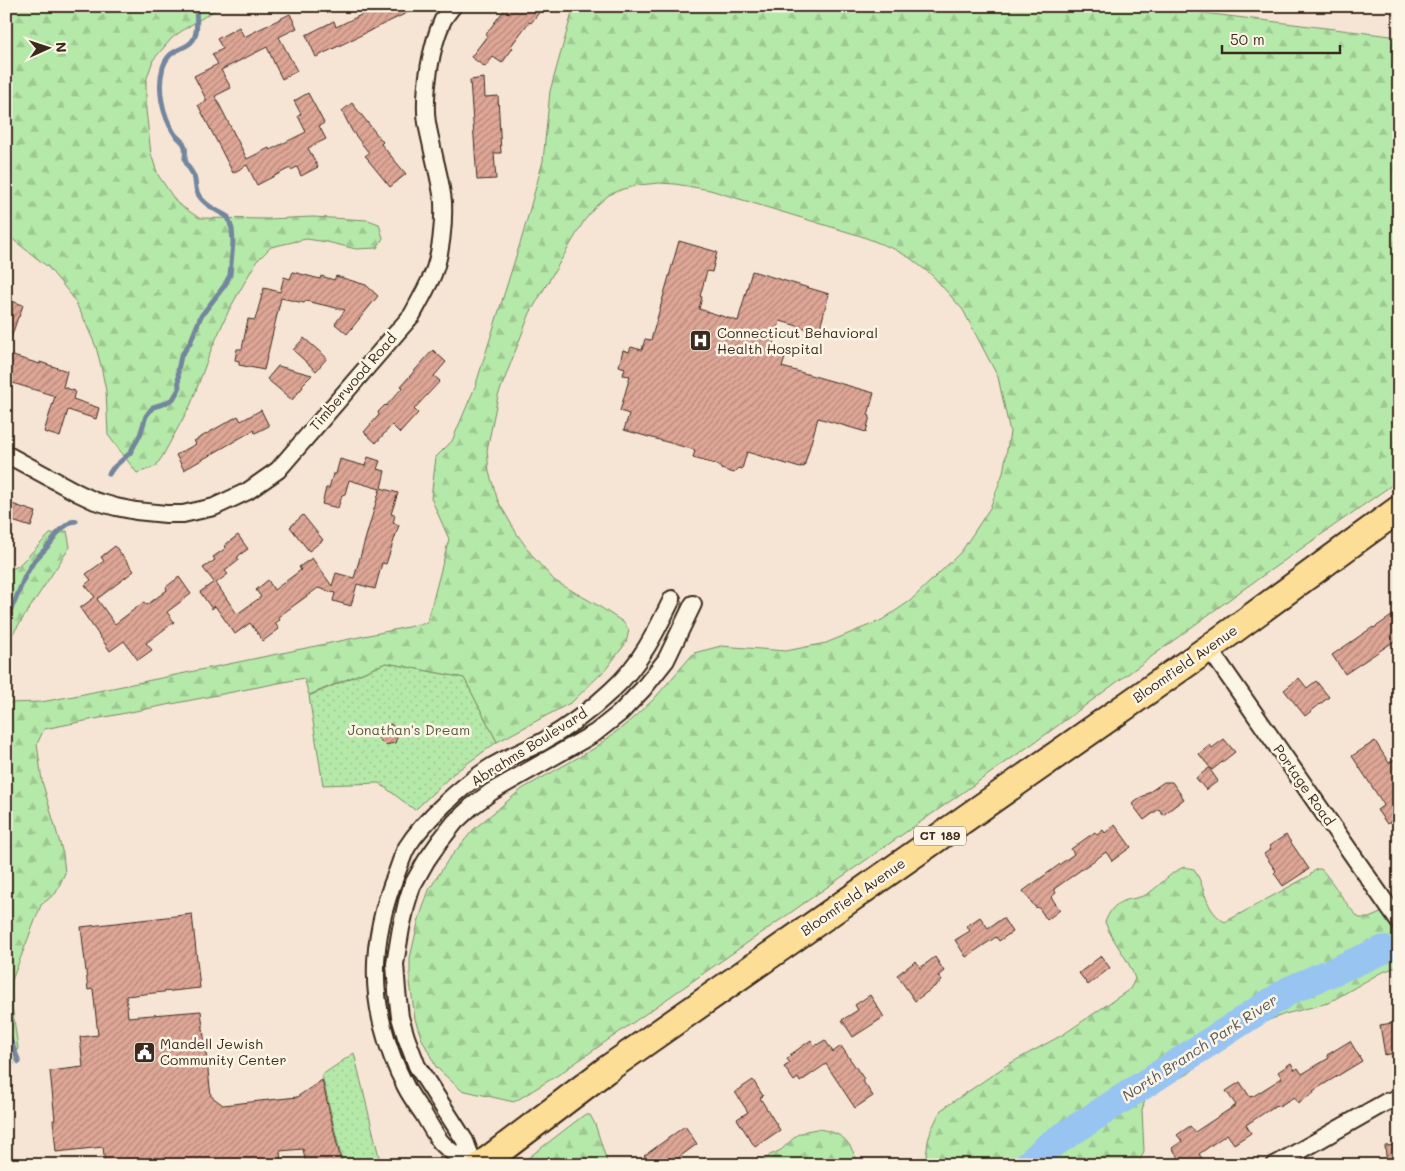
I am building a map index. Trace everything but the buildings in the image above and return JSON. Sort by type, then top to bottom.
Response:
[{"type":"main road","name":"Bloomfield Avenue","points":[[481,1165],[606,1070],[1209,648],[1399,509]]},
{"type":"street","name":"Timberwood Road","points":[[6,454],[95,501],[136,512],[166,514],[184,514],[214,507],[248,491],[278,470],[412,315],[434,272],[440,244],[443,204],[441,181],[431,144],[426,113],[427,94],[430,64],[436,41],[442,21],[453,6]]},
{"type":"street","name":"Abrahms Boulevard","points":[[470,1165],[440,1141],[406,1088],[391,1052],[380,1018],[376,976],[377,951],[381,922],[394,878],[406,848],[420,829],[472,780],[512,756],[542,742],[573,722],[622,681],[655,634],[672,599]]},
{"type":"street","name":"Abrahms Boulevard","points":[[474,1165],[465,1142],[417,1066],[400,1017],[396,964],[401,928],[412,886],[440,841],[455,822],[471,807],[490,792],[595,733],[620,713],[643,689],[666,660],[694,604]]},
{"type":"street","name":"Portage Road","points":[[1209,648],[1399,922]]},
{"type":"street","points":[[1275,1165],[1386,1102],[1399,1098]]},
{"type":"green space","points":[[6,6],[225,6],[217,9],[172,38],[153,60],[146,81],[146,110],[151,154],[158,175],[177,203],[199,218],[268,219],[313,217],[368,220],[379,224],[383,238],[377,248],[356,249],[306,239],[271,247],[256,262],[229,310],[211,350],[191,404],[162,457],[155,467],[137,473],[108,435],[106,391],[101,366],[96,347],[72,296],[48,267],[6,234]]},
{"type":"green space","points":[[574,6],[1160,6],[1171,9],[1399,37],[1399,480],[1238,593],[1045,735],[558,1075],[514,1102],[461,1090],[436,1067],[421,1037],[415,1019],[410,982],[410,958],[419,919],[429,890],[448,860],[474,829],[522,789],[595,748],[625,725],[653,700],[694,653],[721,646],[786,651],[826,643],[882,620],[910,601],[961,552],[990,508],[1003,473],[1010,432],[998,377],[963,310],[933,276],[910,258],[894,249],[861,236],[710,190],[659,183],[639,185],[609,195],[597,205],[584,221],[530,313],[498,396],[487,450],[489,472],[498,501],[517,534],[534,558],[555,581],[623,622],[629,630],[626,643],[606,669],[572,702],[497,742],[464,678],[386,663],[309,695],[304,678],[44,729],[37,744],[42,781],[63,854],[65,873],[56,893],[41,905],[12,980],[11,998],[18,1048],[11,1076],[6,1087],[6,703],[41,702],[74,696],[427,623],[449,539],[431,498],[436,457],[452,441],[475,387],[523,234],[543,161],[550,91]]},
{"type":"green space","points":[[67,531],[70,547],[6,644],[6,572],[18,566],[50,534]]},
{"type":"green space","name":"Jonathan's Dream","points":[[386,663],[464,678],[497,742],[454,773],[415,810],[379,783],[323,785],[309,696]]},
{"type":"green space","points":[[1184,867],[1194,869],[1209,905],[1218,917],[1225,922],[1309,876],[1316,869],[1321,869],[1359,918],[1369,918],[1399,905],[1399,966],[1380,973],[1328,1003],[1285,1014],[1256,1025],[1213,1053],[1188,1074],[1152,1091],[1145,1100],[1142,1110],[1144,1151],[1138,1165],[925,1165],[931,1130],[941,1110],[1007,1065],[1064,1034],[1130,989],[1135,979],[1129,964],[1108,929],[1105,922],[1106,919],[1112,909],[1119,903],[1145,895],[1154,890],[1174,872]]},
{"type":"green space","points":[[354,1053],[381,1165],[343,1165],[322,1075]]},
{"type":"green space","points":[[584,1115],[590,1115],[595,1124],[608,1165],[519,1165]]},
{"type":"green space","points":[[817,1129],[833,1132],[841,1136],[863,1165],[759,1165],[770,1155],[781,1150],[797,1135]]},
{"type":"waterway","points":[[109,474],[130,453],[140,435],[146,416],[153,407],[173,399],[179,389],[178,370],[181,356],[190,343],[201,316],[225,285],[230,275],[233,242],[232,229],[228,217],[207,205],[198,194],[194,176],[185,159],[184,145],[170,126],[162,101],[160,84],[163,67],[170,55],[186,46],[195,37],[197,28],[196,6]]},
{"type":"waterway","points":[[6,618],[34,561],[60,530],[71,522],[76,521]]},
{"type":"waterway","name":"North Branch Park River","points":[[1028,1165],[1049,1146],[1290,990],[1383,950]]},
{"type":"waterway","points":[[6,1029],[19,1062]]},
{"type":"place","name":"Connecticut Behavioral Health Hospital","points":[[701,341]]},
{"type":"place","name":"Mandell Jewish Community Center","points":[[144,1052]]}]
